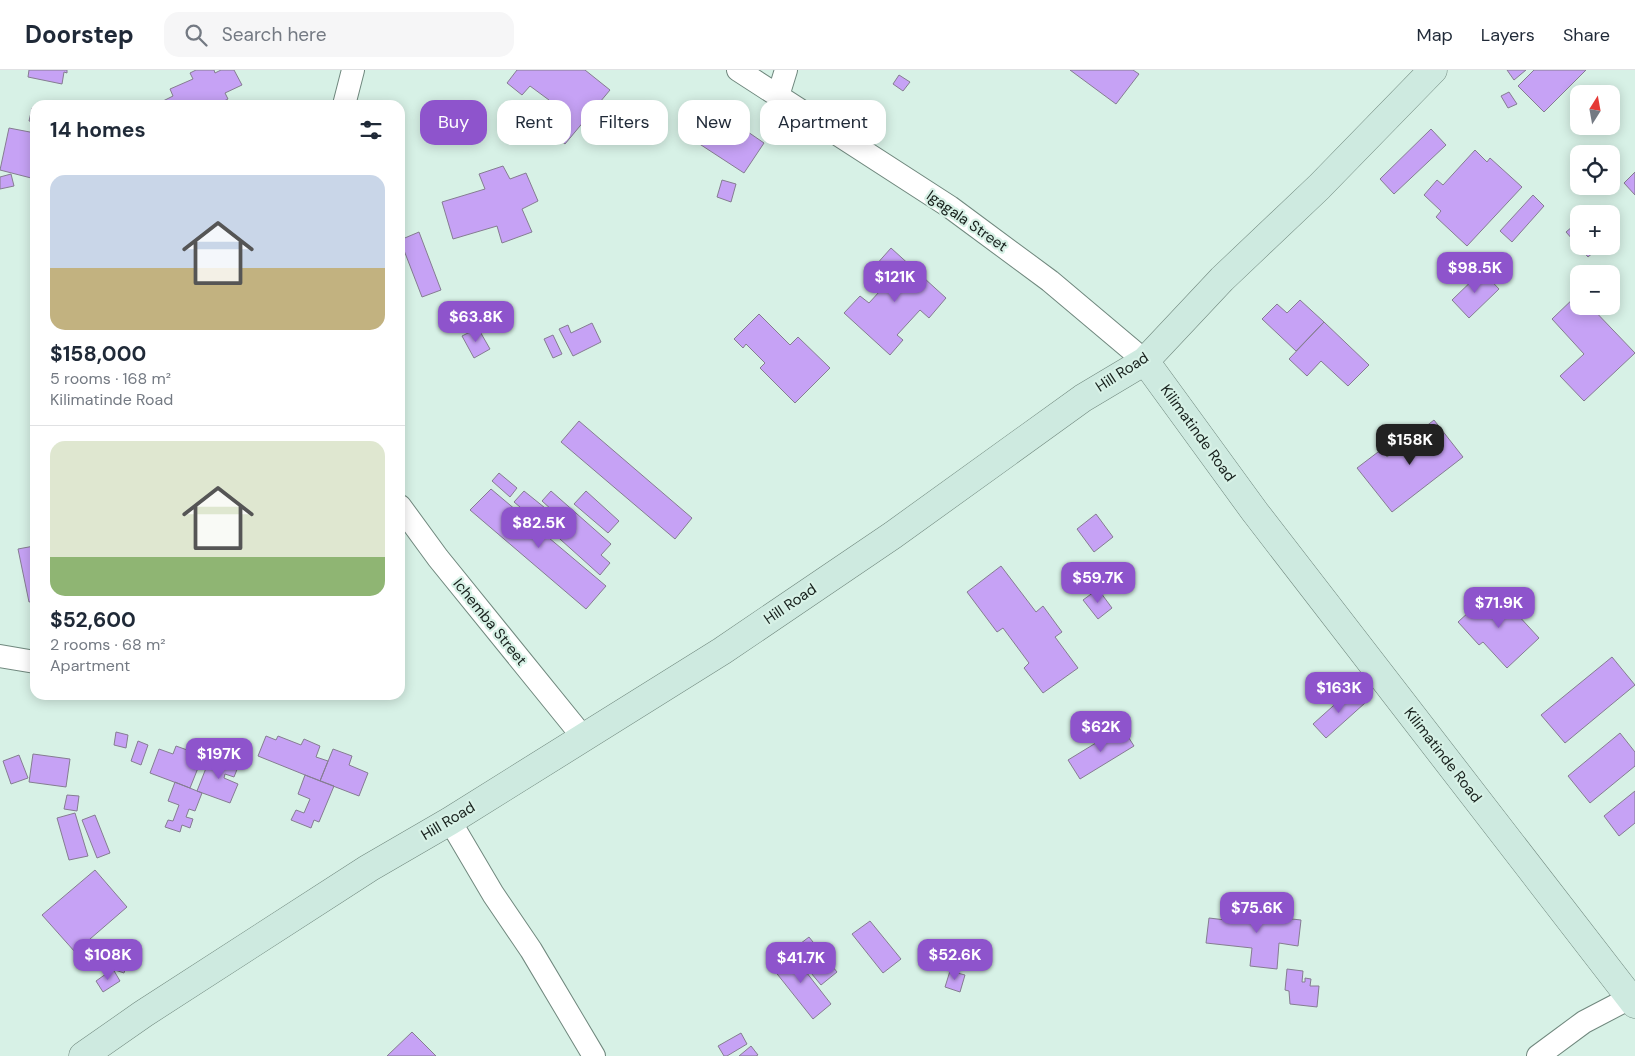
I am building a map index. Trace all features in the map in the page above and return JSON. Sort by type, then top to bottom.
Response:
[{"type":"main road","name":"Hill Road","points":[[83,1056],[143,1014],[369,868],[450,821],[722,651],[893,535],[1082,398],[1145,361],[1222,279],[1320,187],[1433,70]]},
{"type":"main road","name":"Kilimatinde Road","points":[[1145,361],[1255,512],[1633,1001]]},
{"type":"street","points":[[345,100],[353,70]]},
{"type":"street","name":"Igagala Street","points":[[738,70],[950,207],[1050,281],[1145,361]]},
{"type":"street","points":[[778,96],[786,70]]},
{"type":"street","name":"Ichemba Street","points":[[405,513],[438,558],[583,737]]},
{"type":"street","points":[[0,656],[30,661]]},
{"type":"street","points":[[450,821],[494,894],[531,950],[594,1056]]},
{"type":"street","points":[[1538,1056],[1584,1022],[1633,1001]]},
{"type":"building","points":[[29,70],[67,70],[67,73],[64,72],[62,84],[28,77]]},
{"type":"building","points":[[196,70],[214,70],[215,73],[221,70],[234,70],[242,85],[225,93],[228,99],[226,100],[165,100],[173,96],[170,89],[193,79],[190,73]]},
{"type":"building","points":[[517,70],[585,70],[610,90],[602,100],[581,100],[581,125],[571,137],[571,100],[549,100],[530,86],[522,95],[507,83]]},
{"type":"building","points":[[1070,70],[1133,70],[1139,74],[1116,104]]},
{"type":"building","points":[[1507,70],[1526,70],[1514,80]]},
{"type":"building","points":[[1534,70],[1586,70],[1544,112],[1518,86]]},
{"type":"building","points":[[899,75],[910,82],[903,91],[893,84]]},
{"type":"building","points":[[1509,92],[1517,104],[1508,108],[1501,96]]},
{"type":"building","points":[[9,128],[30,132],[30,178],[0,170]]},
{"type":"building","points":[[1431,129],[1446,145],[1394,194],[1380,179]]},
{"type":"building","points":[[750,133],[760,140],[760,145],[763,145],[744,173],[701,145],[750,145]]},
{"type":"building","points":[[1475,150],[1487,162],[1490,158],[1522,187],[1467,246],[1436,217],[1441,211],[1424,195],[1437,180],[1443,185]]},
{"type":"building","points":[[503,166],[510,179],[526,173],[538,201],[522,209],[532,232],[502,243],[497,226],[453,239],[442,202],[485,189],[479,174]]},
{"type":"building","points":[[1635,172],[1635,195],[1624,183]]},
{"type":"building","points":[[11,174],[14,186],[0,189],[0,177]]},
{"type":"building","points":[[722,180],[736,184],[731,202],[717,197]]},
{"type":"building","points":[[1533,195],[1544,206],[1512,242],[1500,231]]},
{"type":"building","points":[[1570,229],[1570,237],[1566,232]]},
{"type":"building","points":[[419,232],[441,290],[422,297],[405,253],[405,238]]},
{"type":"building","points":[[891,248],[946,298],[929,318],[920,310],[897,335],[903,340],[890,355],[844,313],[860,296],[869,303],[890,280],[875,266]]},
{"type":"building","points":[[1482,271],[1499,289],[1469,318],[1452,300]]},
{"type":"building","points":[[1300,300],[1324,322],[1296,351],[1262,319],[1277,304],[1287,313]]},
{"type":"building","points":[[1570,302],[1570,315],[1599,315],[1635,353],[1584,401],[1560,376],[1584,354],[1552,319]]},
{"type":"building","points":[[759,314],[790,345],[798,337],[830,368],[795,403],[760,368],[765,363],[746,344],[743,348],[734,339]]},
{"type":"building","points":[[1324,322],[1369,365],[1348,386],[1321,361],[1307,376],[1289,359]]},
{"type":"building","points":[[592,323],[601,342],[573,356],[559,329],[568,325],[571,333]]},
{"type":"building","points":[[478,328],[490,349],[474,358],[462,336]]},
{"type":"building","points":[[553,335],[562,354],[553,358],[544,339]]},
{"type":"building","points":[[1434,420],[1463,457],[1392,512],[1357,468],[1382,449],[1387,457]]},
{"type":"building","points":[[579,421],[692,518],[675,539],[561,442]]},
{"type":"building","points":[[499,473],[517,488],[510,497],[492,481]]},
{"type":"building","points":[[491,489],[606,586],[586,609],[470,510]]},
{"type":"building","points":[[524,491],[555,516],[545,528],[514,502]]},
{"type":"building","points":[[551,491],[611,544],[601,555],[610,563],[600,575],[551,531],[562,519],[542,501]]},
{"type":"building","points":[[586,491],[619,521],[608,533],[574,504]]},
{"type":"building","points":[[1096,514],[1113,537],[1094,552],[1077,529]]},
{"type":"building","points":[[30,547],[30,602],[29,602],[18,549]]},
{"type":"building","points":[[1001,566],[1036,612],[1043,606],[1062,632],[1055,637],[1078,668],[1043,693],[1024,668],[1029,663],[1003,628],[997,632],[967,592]]},
{"type":"building","points":[[1098,589],[1112,608],[1098,619],[1083,600]]},
{"type":"building","points":[[1494,589],[1539,638],[1507,668],[1483,642],[1479,645],[1458,622]]},
{"type":"building","points":[[1612,657],[1635,685],[1565,743],[1541,715]]},
{"type":"building","points":[[1352,689],[1365,703],[1326,738],[1313,724]]},
{"type":"building","points":[[1122,727],[1134,746],[1080,779],[1068,760]]},
{"type":"building","points":[[116,732],[128,735],[126,748],[114,745]]},
{"type":"building","points":[[1620,733],[1635,752],[1635,766],[1590,803],[1568,776]]},
{"type":"building","points":[[266,736],[276,740],[278,736],[301,745],[304,739],[320,746],[316,757],[328,761],[320,781],[258,756]]},
{"type":"building","points":[[138,741],[148,745],[141,765],[131,761]]},
{"type":"building","points":[[176,746],[190,751],[187,758],[200,763],[190,788],[150,773],[159,749],[173,754]]},
{"type":"building","points":[[333,749],[352,756],[349,765],[368,773],[359,796],[320,781]]},
{"type":"building","points":[[33,754],[70,759],[66,787],[29,782]]},
{"type":"building","points":[[19,755],[28,778],[11,784],[3,761]]},
{"type":"building","points":[[227,757],[240,762],[234,777],[225,774],[224,778],[238,784],[230,803],[197,791],[210,758],[225,764]]},
{"type":"building","points":[[305,775],[334,786],[319,822],[314,820],[311,828],[291,820],[296,810],[304,813],[310,799],[298,794]]},
{"type":"building","points":[[175,782],[202,793],[195,811],[189,809],[186,817],[193,819],[190,828],[182,825],[180,832],[165,827],[168,820],[173,821],[179,805],[168,801]]},
{"type":"building","points":[[1635,791],[1635,823],[1619,836],[1604,816]]},
{"type":"building","points":[[67,795],[79,796],[77,811],[64,809]]},
{"type":"building","points":[[75,813],[88,856],[69,860],[57,818]]},
{"type":"building","points":[[95,815],[110,853],[97,858],[82,820]]},
{"type":"building","points":[[95,870],[127,907],[75,952],[42,915]]},
{"type":"building","points":[[1258,905],[1284,908],[1283,918],[1301,920],[1298,946],[1279,943],[1277,969],[1250,966],[1252,948],[1206,943],[1209,918],[1234,921],[1235,913],[1257,915]]},
{"type":"building","points":[[870,921],[901,959],[883,973],[852,934]]},
{"type":"building","points":[[809,937],[837,972],[821,985],[792,950]]},
{"type":"building","points":[[789,950],[831,1004],[813,1019],[770,965]]},
{"type":"building","points":[[117,954],[129,958],[124,973],[112,969]]},
{"type":"building","points":[[113,969],[120,981],[103,992],[96,981]]},
{"type":"building","points":[[1287,969],[1303,971],[1302,982],[1305,982],[1305,978],[1311,979],[1310,986],[1319,986],[1317,1007],[1290,1004],[1289,991],[1285,990]]},
{"type":"building","points":[[950,971],[965,975],[960,992],[945,987]]},
{"type":"building","points":[[412,1032],[436,1056],[387,1056]]},
{"type":"building","points":[[741,1033],[747,1044],[724,1056],[718,1046]]},
{"type":"building","points":[[751,1046],[758,1055],[739,1056]]}]
